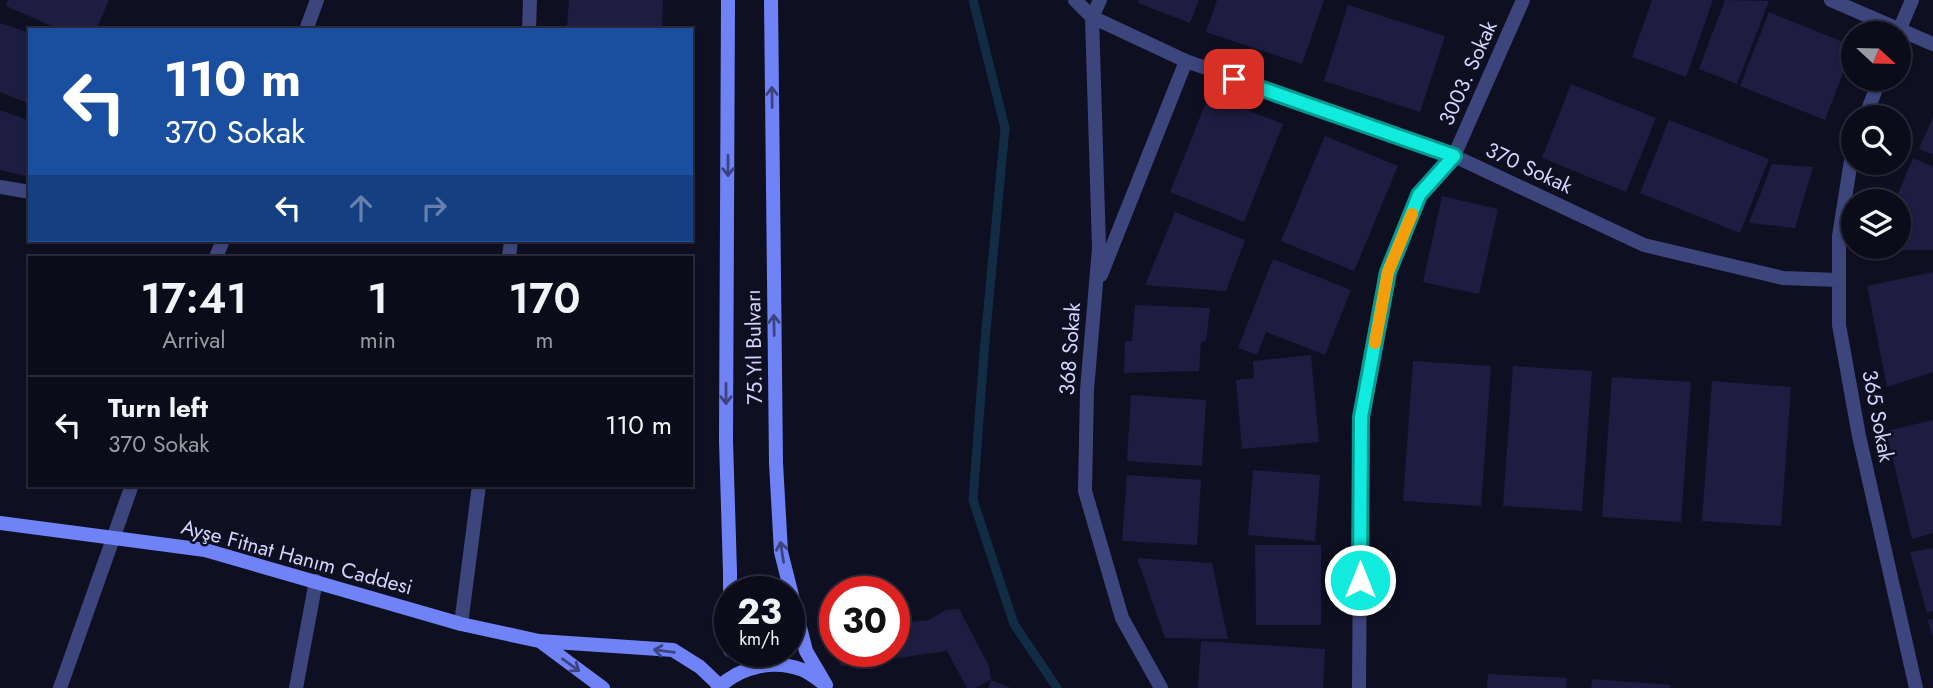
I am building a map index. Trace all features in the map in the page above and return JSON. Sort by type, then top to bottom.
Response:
[{"type":"main road","name":"75.Yıl Bulvarı","points":[[728,0],[726,441],[730,576]]},
{"type":"main road","name":"75.Yıl Bulvarı","points":[[771,0],[776,463],[781,552],[806,651],[828,687]]},
{"type":"main road","name":"Ayşe Fitnat Hanım Caddesi","points":[[0,523],[205,550],[461,624],[540,641],[673,650],[700,667],[719,687]]},
{"type":"main road","name":"Ayşe Fitnat Hanım Caddesi","points":[[540,641],[603,688]]},
{"type":"main road","points":[[719,687],[755,666],[781,664],[805,671],[828,687]]},
{"type":"main road","name":"75.Yıl Bulvarı","points":[[731,667],[732,677]]},
{"type":"street","points":[[307,28],[317,0]]},
{"type":"street","points":[[529,28],[530,0]]},
{"type":"street","name":"370 Sokak","points":[[1075,0],[1092,17],[1186,61],[1454,156],[1644,244],[1783,278],[1839,280]]},
{"type":"street","name":"368 Sokak","points":[[1100,0],[1092,17],[1099,248],[1087,390],[1085,491],[1122,618],[1161,688]]},
{"type":"street","name":"3003. Sokak","points":[[1359,688],[1361,417],[1388,272],[1419,195],[1454,156],[1523,0]]},
{"type":"street","points":[[1831,0],[1877,21]]},
{"type":"street","points":[[1903,21],[1912,0]]},
{"type":"street","points":[[1911,36],[1933,44]]},
{"type":"street","points":[[1096,288],[1186,61]]},
{"type":"street","name":"365 Sokak","points":[[1849,175],[1839,236],[1839,325],[1859,436],[1916,688]]},
{"type":"street","points":[[0,187],[28,192]]},
{"type":"street","points":[[60,688],[131,487]]},
{"type":"street","points":[[461,624],[479,487]]},
{"type":"street","points":[[296,688],[316,581]]},
{"type":"building","points":[[8,0],[109,0],[97,28],[56,28],[6,6]]},
{"type":"building","points":[[569,0],[663,0],[662,28],[567,26]]},
{"type":"building","points":[[1139,0],[1199,0],[1190,23],[1138,3]]},
{"type":"building","points":[[1217,0],[1324,0],[1302,64],[1206,32]]},
{"type":"building","points":[[1652,0],[1713,0],[1686,77],[1632,57]]},
{"type":"building","points":[[1725,0],[1769,1],[1737,84],[1699,69]]},
{"type":"building","points":[[1348,5],[1445,36],[1420,112],[1324,81]]},
{"type":"building","points":[[1769,12],[1841,41],[1841,78],[1825,120],[1740,86]]},
{"type":"building","points":[[0,23],[28,32],[28,103],[0,92]]},
{"type":"building","points":[[1571,84],[1656,118],[1626,192],[1542,158]]},
{"type":"building","points":[[1209,95],[1283,124],[1244,222],[1170,192]]},
{"type":"building","points":[[0,110],[28,120],[28,177],[0,170]]},
{"type":"building","points":[[1933,117],[1933,155],[1919,149]]},
{"type":"building","points":[[1669,120],[1769,159],[1740,233],[1640,193]]},
{"type":"building","points":[[1325,136],[1398,166],[1354,271],[1281,241]]},
{"type":"building","points":[[1913,158],[1933,167],[1933,250],[1911,250],[1911,189],[1900,189],[1906,175],[1911,175]]},
{"type":"building","points":[[1772,164],[1813,167],[1795,228],[1749,223]]},
{"type":"building","points":[[1442,196],[1498,209],[1479,294],[1423,282]]},
{"type":"building","points":[[1175,212],[1245,240],[1226,291],[1145,285]]},
{"type":"building","points":[[1273,259],[1351,290],[1325,355],[1266,332],[1257,355],[1238,348]]},
{"type":"building","points":[[1933,272],[1933,372],[1887,387],[1867,286]]},
{"type":"building","points":[[1135,305],[1210,308],[1206,341],[1201,342],[1199,371],[1124,373],[1125,341],[1132,341]]},
{"type":"building","points":[[1311,355],[1319,442],[1242,449],[1236,380],[1254,378],[1253,361]]},
{"type":"building","points":[[1413,361],[1491,366],[1481,506],[1403,501]]},
{"type":"building","points":[[1513,366],[1592,371],[1582,511],[1503,506]]},
{"type":"building","points":[[1612,377],[1691,382],[1681,522],[1602,517]]},
{"type":"building","points":[[1712,381],[1791,387],[1781,526],[1702,521]]},
{"type":"building","points":[[1131,395],[1206,400],[1202,466],[1127,461]]},
{"type":"building","points":[[1933,420],[1933,533],[1912,539],[1886,431]]},
{"type":"building","points":[[1253,470],[1320,475],[1315,541],[1248,535]]},
{"type":"building","points":[[1127,475],[1201,480],[1197,545],[1122,541]]},
{"type":"building","points":[[1255,545],[1321,545],[1321,625],[1256,625]]},
{"type":"building","points":[[1933,548],[1933,611],[1927,613],[1910,552]]},
{"type":"building","points":[[1137,558],[1212,563],[1228,639],[1165,638]]},
{"type":"building","points":[[959,609],[989,666],[991,680],[975,688],[967,688],[947,651],[910,656],[910,622],[929,620],[946,610]]},
{"type":"building","points":[[1933,619],[1933,637],[1927,620]]},
{"type":"building","points":[[1201,641],[1325,649],[1323,688],[1198,688]]},
{"type":"building","points":[[1488,674],[1567,678],[1566,688],[1487,688]]},
{"type":"building","points":[[1592,679],[1671,685],[1670,688],[1591,688]]},
{"type":"building","points":[[991,680],[1011,688],[988,688]]},
{"type":"waterway","points":[[973,0],[1005,128],[973,500],[1014,624],[1057,688]]},
{"type":"slow traffic","points":[[1375,343],[1388,272],[1412,214]]},
{"type":"route","points":[[1234,79],[1454,156],[1419,195],[1388,272],[1361,417],[1360,580]]}]
